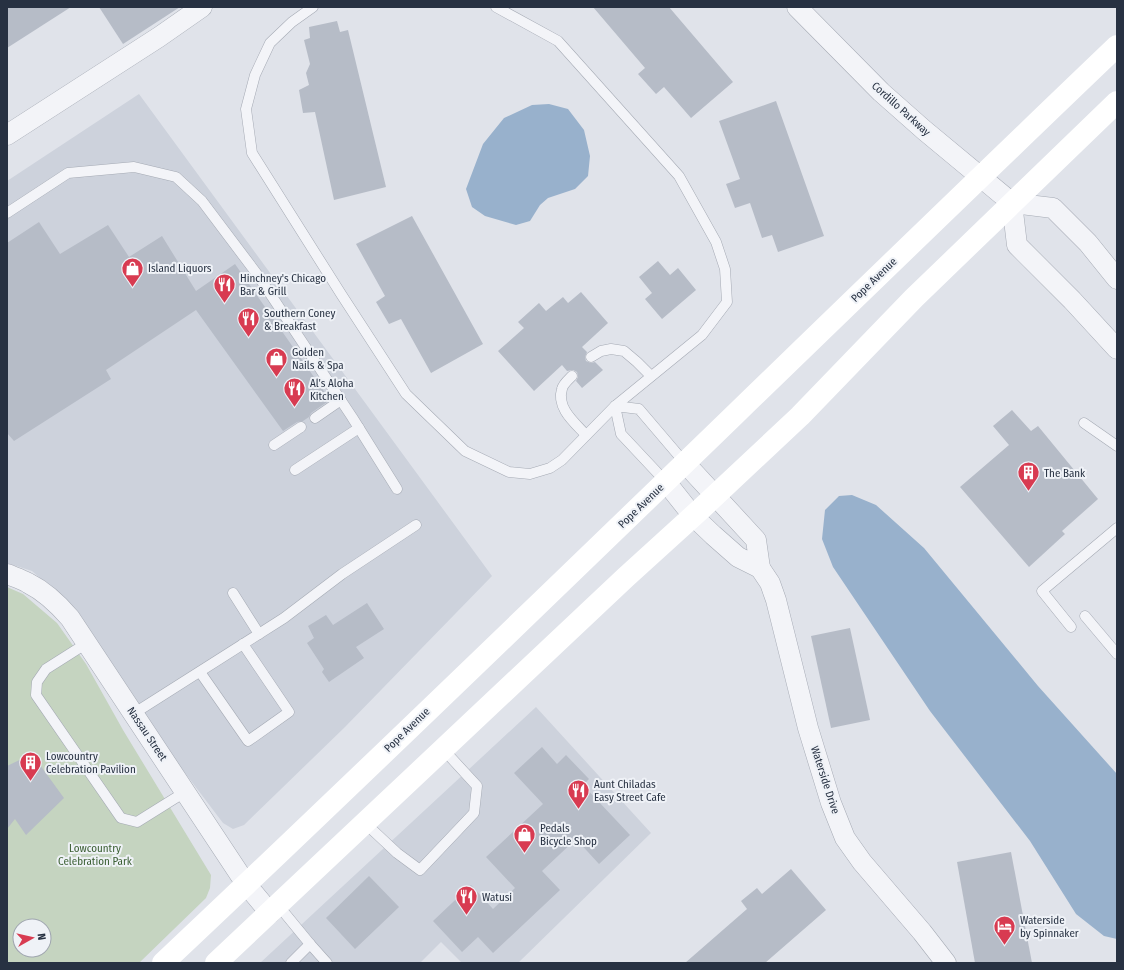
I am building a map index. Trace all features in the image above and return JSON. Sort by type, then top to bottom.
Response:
[{"type":"main road","name":"Pope Avenue","points":[[163,963],[666,482],[1117,46]]},
{"type":"main road","points":[[216,963],[620,582],[800,416],[914,298],[1117,102]]},
{"type":"street","points":[[7,136],[159,37],[202,7]]},
{"type":"street","name":"Cordillo Parkway","points":[[797,7],[881,92],[1012,203]]},
{"type":"street","points":[[1117,279],[1088,243],[1053,208],[1012,203],[1016,245],[1072,300],[1117,349]]},
{"type":"street","name":"Waterside Drive","points":[[685,463],[756,540],[760,568],[770,583],[776,600],[808,728],[831,803],[845,838],[862,862],[922,932],[946,963]]},
{"type":"street","points":[[666,482],[693,516],[713,535],[738,557],[760,568]]},
{"type":"street","name":"Nassau Street","points":[[7,574],[29,583],[48,596],[60,606],[70,618],[246,884],[274,909]]},
{"type":"lane","points":[[313,7],[292,22],[270,43],[254,76],[246,109],[252,153],[336,287],[406,394],[465,451],[509,472],[530,474],[550,468],[562,460],[615,406],[702,335],[727,302],[725,269],[716,242],[679,176],[558,41],[496,7]]},
{"type":"lane","points":[[7,213],[68,173],[134,167],[176,177],[202,201],[257,274],[341,400],[397,489]]},
{"type":"lane","points":[[591,357],[601,351],[611,349],[624,351],[651,376]]},
{"type":"lane","points":[[572,376],[565,383],[562,389],[561,401],[568,417],[586,435]]},
{"type":"lane","points":[[315,418],[341,400]]},
{"type":"lane","points":[[615,406],[639,409],[685,463]]},
{"type":"lane","points":[[615,406],[621,434],[666,482]]},
{"type":"lane","points":[[1084,423],[1117,446]]},
{"type":"lane","points":[[274,445],[301,427]]},
{"type":"lane","points":[[295,470],[359,428]]},
{"type":"lane","points":[[133,714],[284,618],[342,574],[416,525]]},
{"type":"lane","points":[[1072,627],[1042,590],[1117,528]]},
{"type":"lane","points":[[233,593],[259,634]]},
{"type":"lane","points":[[1084,616],[1117,654]]},
{"type":"lane","points":[[87,643],[46,669],[37,682],[36,695],[121,818],[137,822],[185,792]]},
{"type":"lane","points":[[200,672],[248,741],[289,712],[243,644]]},
{"type":"lane","points":[[365,823],[397,853],[420,870],[474,813],[477,786],[443,749]]},
{"type":"lane","points":[[274,909],[327,963]]},
{"type":"lane","points":[[291,963],[310,944]]},
{"type":"shaded area","points":[[139,94],[492,576],[345,727],[244,825],[233,829],[223,823],[160,740],[122,679],[64,599],[32,571],[7,563],[7,181]]},
{"type":"shaded area","points":[[536,707],[651,833],[518,963],[462,963],[441,942],[420,963],[260,963]]},
{"type":"green space","name":"Lowcountry Celebration Park","points":[[7,587],[23,594],[57,623],[86,664],[123,730],[211,875],[210,888],[206,898],[139,963],[7,963]]},
{"type":"water","points":[[549,104],[568,109],[584,130],[590,156],[588,176],[575,189],[548,198],[540,205],[530,221],[516,225],[485,216],[472,207],[466,189],[483,144],[504,118],[532,105]]},
{"type":"water","points":[[852,495],[876,505],[924,548],[1038,686],[1117,774],[1117,939],[1104,936],[1076,914],[1030,841],[930,711],[833,567],[822,539],[825,510],[839,496]]},
{"type":"building","points":[[7,7],[71,7],[7,48]]},
{"type":"building","points":[[99,7],[180,7],[123,44]]},
{"type":"building","points":[[593,7],[669,7],[733,82],[691,118],[664,87],[656,94],[638,74],[645,68]]},
{"type":"building","points":[[337,21],[340,32],[348,30],[386,187],[334,200],[315,112],[303,113],[299,90],[309,85],[306,73],[310,64],[304,40],[310,38],[309,27]]},
{"type":"building","points":[[776,101],[824,236],[778,252],[772,235],[762,238],[750,203],[735,208],[726,184],[740,179],[719,121]]},
{"type":"building","points":[[412,216],[483,344],[431,373],[401,319],[389,324],[376,302],[385,296],[356,244]]},
{"type":"building","points":[[39,222],[60,254],[108,225],[129,257],[162,236],[196,291],[235,264],[330,400],[311,413],[309,417],[303,421],[297,422],[283,431],[196,310],[106,370],[111,379],[14,441],[7,433],[7,243]]},
{"type":"building","points":[[658,261],[670,275],[678,268],[696,290],[662,319],[645,299],[652,293],[639,277]]},
{"type":"building","points":[[581,292],[608,323],[582,347],[587,352],[585,357],[586,361],[591,363],[595,362],[603,370],[582,388],[576,381],[578,377],[577,372],[573,370],[567,371],[562,365],[534,391],[498,351],[524,328],[518,322],[539,303],[546,311],[563,297],[568,303]]},
{"type":"building","name":"The Bank","points":[[1012,410],[1031,431],[1038,426],[1098,499],[1062,531],[1065,534],[1029,567],[960,487],[1009,445],[993,426]]},
{"type":"building","points":[[367,603],[384,629],[356,647],[364,658],[329,682],[322,672],[324,669],[307,643],[314,638],[308,626],[326,615],[333,625]]},
{"type":"building","points":[[850,628],[870,720],[831,728],[811,636]]},
{"type":"building","points":[[542,747],[557,764],[566,755],[589,779],[583,785],[630,835],[599,864],[576,839],[542,871],[560,890],[493,953],[478,937],[462,952],[433,921],[471,885],[493,909],[515,888],[486,857],[543,804],[514,773]]},
{"type":"building","name":"Lowcountry Celebration Pavilion","points":[[32,754],[64,798],[26,835],[15,819],[7,829],[7,766]]},
{"type":"building","points":[[1011,852],[1032,963],[975,963],[957,862]]},
{"type":"building","points":[[791,869],[826,910],[765,963],[685,963],[747,909],[741,901],[757,888],[762,894]]},
{"type":"building","points":[[369,876],[399,907],[355,949],[326,918]]},
{"type":"place","name":"Island Liquors","points":[[132,288]]},
{"type":"place","name":"Hinchney's Chicago Bar & Grill","points":[[224,304]]},
{"type":"place","name":"Southern Coney & Breakfast","points":[[249,338]]},
{"type":"place","name":"Golden Nails & Spa","points":[[276,378]]},
{"type":"place","name":"Al’s Aloha Kitchen","points":[[295,408]]},
{"type":"place","name":"The Bank","points":[[1029,492]]},
{"type":"place","name":"Lowcountry Celebration Pavilion","points":[[30,782]]},
{"type":"place","name":"Aunt Chiladas Easy Street Cafe","points":[[578,810]]},
{"type":"place","name":"Pedals Bicycle Shop","points":[[524,854]]},
{"type":"place","name":"Watusi","points":[[466,916]]},
{"type":"place","name":"Waterside by Spinnaker","points":[[1005,946]]}]
